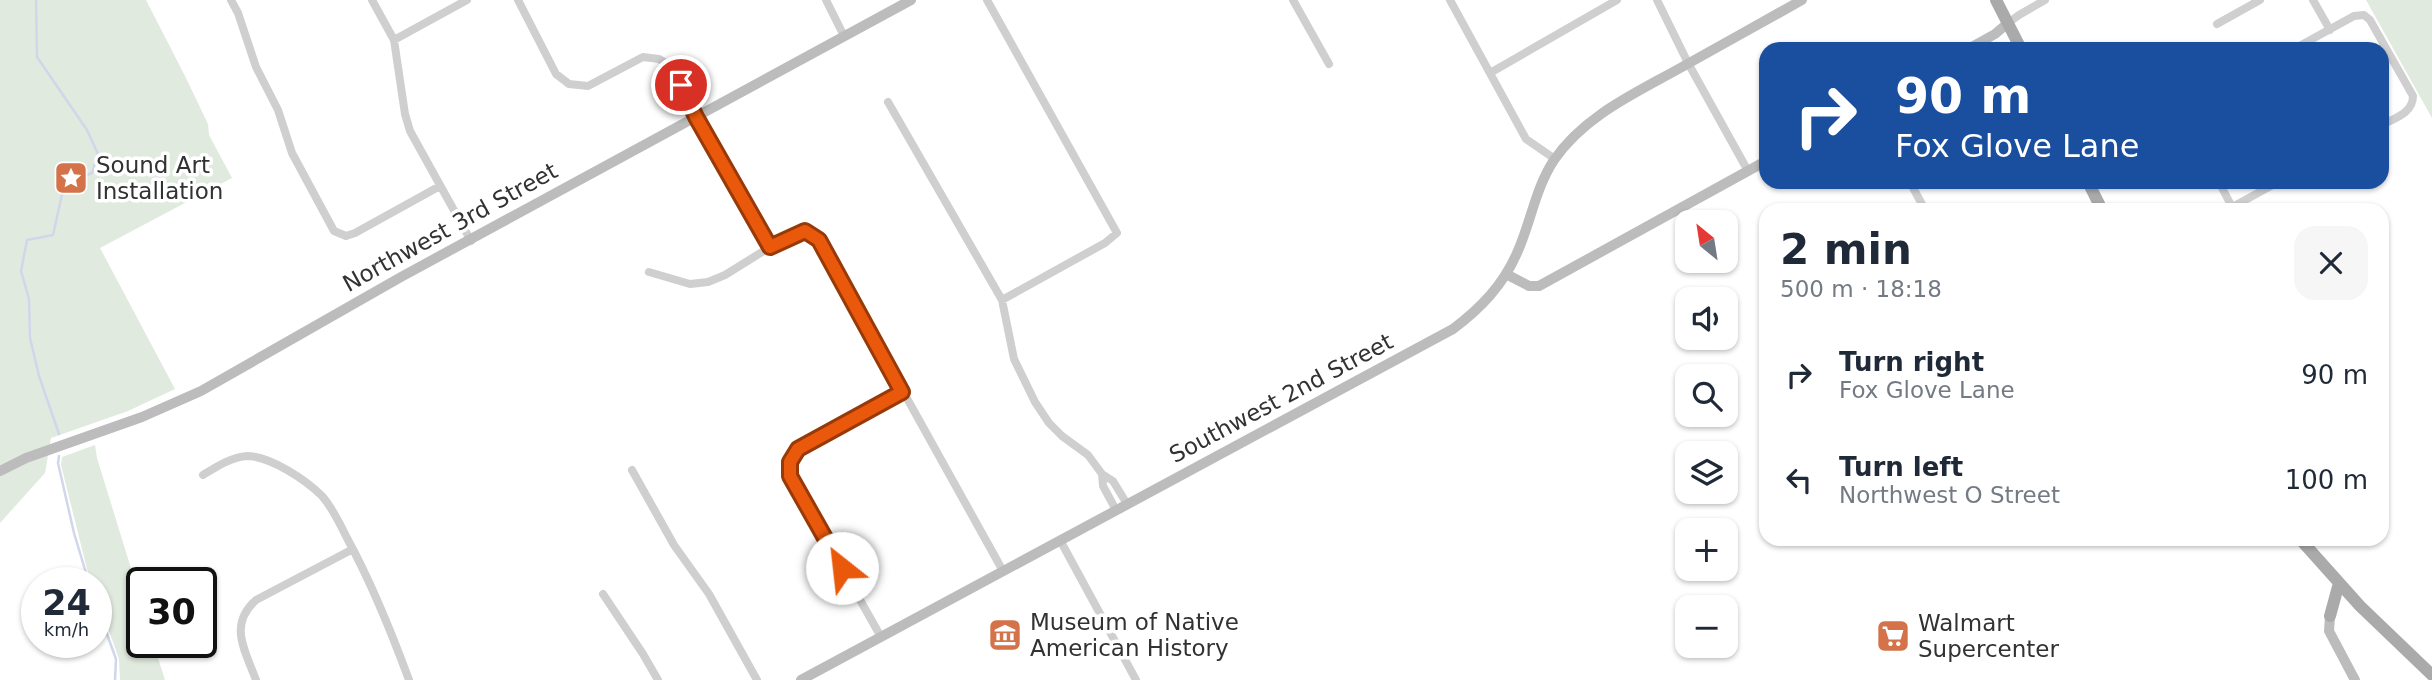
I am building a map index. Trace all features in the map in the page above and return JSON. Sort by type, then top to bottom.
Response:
[{"type":"main road","points":[[1996,0],[2018,42]]},
{"type":"main road","points":[[2306,546],[2360,606],[2432,675]]},
{"type":"main road","points":[[2330,616],[2339,583]]},
{"type":"main road","points":[[2330,616],[2340,609],[2360,606]]},
{"type":"street","points":[[231,0],[256,67],[278,110],[292,153],[334,231],[346,236],[440,186]]},
{"type":"street","points":[[372,0],[394,40],[410,131],[471,240]]},
{"type":"street","points":[[394,40],[467,0]]},
{"type":"street","points":[[519,0],[556,74],[569,84],[588,86],[643,57],[659,59],[671,66],[696,117],[770,247]]},
{"type":"street","points":[[826,0],[844,36]]},
{"type":"street","name":"Northwest 3rd Street","points":[[0,471],[26,458],[142,417],[201,391],[390,283],[911,0]]},
{"type":"street","points":[[987,0],[1117,233],[1105,243],[1002,300]]},
{"type":"street","points":[[1293,0],[1329,64]]},
{"type":"street","points":[[1450,0],[1526,139],[1555,159]]},
{"type":"street","points":[[1489,73],[1617,0]]},
{"type":"street","points":[[1657,0],[1688,63],[1748,171]]},
{"type":"street","name":"Southwest 2nd Street","points":[[801,680],[1453,329],[1474,313],[1494,292],[1506,274],[1518,251],[1534,200],[1555,159],[1590,121],[1802,0]]},
{"type":"street","points":[[1981,42],[2045,0]]},
{"type":"street","points":[[2217,24],[2260,0]]},
{"type":"street","points":[[2313,0],[2330,30]]},
{"type":"street","points":[[2307,42],[2354,16],[2364,15],[2370,20],[2382,42]]},
{"type":"street","points":[[2389,54],[2413,96],[2413,103],[2408,111],[2389,121]]},
{"type":"street","points":[[888,102],[1002,300],[1009,323],[1014,359],[1035,402],[1049,423],[1087,455],[1102,474],[1113,481],[1127,504]]},
{"type":"street","points":[[1506,274],[1529,286],[1539,286],[1759,165]]},
{"type":"street","points":[[2238,203],[2265,189]]},
{"type":"street","points":[[649,272],[690,284],[708,282],[725,275],[770,247],[805,231],[819,240],[1003,571]]},
{"type":"street","points":[[881,637],[790,476],[790,462],[798,449],[902,392]]},
{"type":"street","points":[[203,475],[232,460],[248,456],[269,461],[290,472],[322,497],[353,549],[383,608],[409,680]]},
{"type":"street","points":[[632,470],[674,545],[709,594],[757,680]]},
{"type":"street","points":[[1102,474],[1103,486],[1116,510]]},
{"type":"street","points":[[1060,540],[1136,680]]},
{"type":"street","points":[[256,680],[241,633],[240,624],[246,609],[256,600],[353,549]]},
{"type":"street","points":[[603,594],[658,680]]},
{"type":"street","points":[[2330,616],[2329,631],[2355,680]]},
{"type":"shaded area","points":[[0,0],[146,0],[232,178],[100,248],[175,389],[128,411],[51,438],[45,473],[0,523]]},
{"type":"shaded area","points":[[2366,0],[2432,0],[2432,118]]},
{"type":"shaded area","points":[[95,445],[131,567],[126,567],[126,658],[158,658],[165,680],[120,680],[119,659],[112,639],[112,567],[86,567],[61,465],[62,457]]},
{"type":"waterway","points":[[36,0],[37,57],[87,130],[98,154],[92,173],[79,178],[63,190],[53,235],[27,240],[21,271],[29,299],[30,338],[39,376],[59,434]]},
{"type":"waterway","points":[[59,456],[58,463],[84,567]]},
{"type":"waterway","points":[[112,648],[116,659],[115,680]]},
{"type":"place","name":"Sound Art Installation","points":[[71,178]]},
{"type":"place","name":"Museum of Native American History","points":[[1005,635]]},
{"type":"place","name":"Walmart Supercenter","points":[[1893,636]]},
{"type":"route","points":[[681,85],[696,117],[770,247],[805,231],[819,240],[902,392],[798,449],[790,462],[790,476],[842,568]]}]
